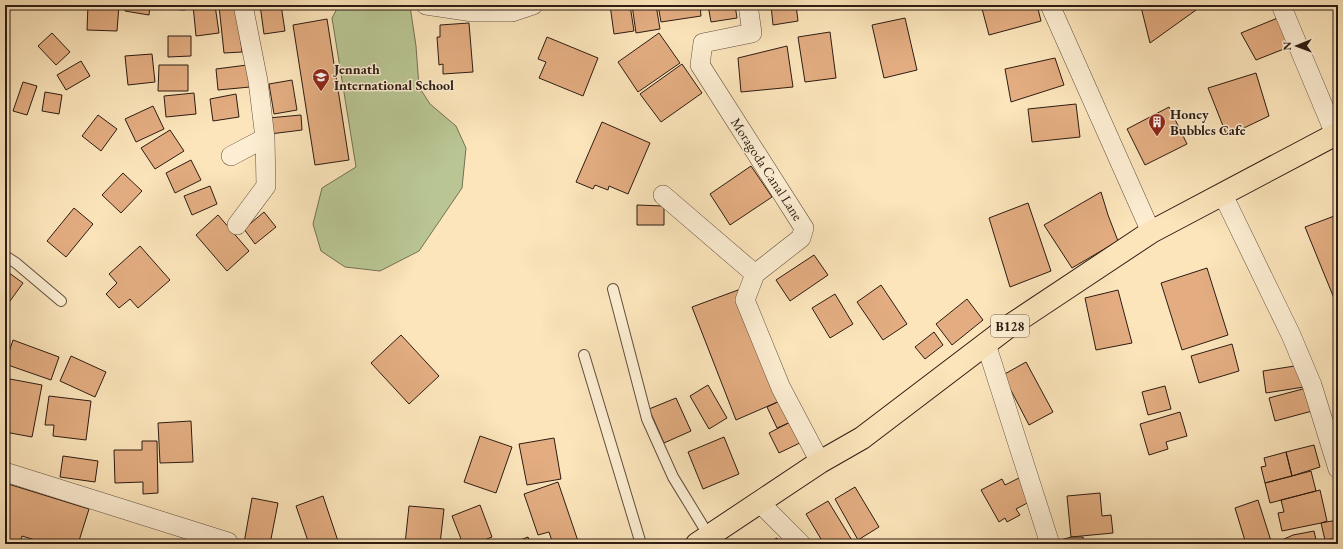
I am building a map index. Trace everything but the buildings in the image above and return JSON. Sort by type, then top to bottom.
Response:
[{"type":"main road","name":"B128","points":[[703,540],[820,462],[862,438],[1008,327],[1151,232],[1337,133]]},
{"type":"street","points":[[237,225],[266,186],[265,138],[258,81],[243,5]]},
{"type":"street","points":[[426,5],[473,12],[512,12],[533,5]]},
{"type":"street","name":"Moragoda Canal Lane","points":[[748,5],[752,33],[703,43],[700,65],[804,228],[800,238],[755,274]]},
{"type":"street","points":[[1050,5],[1151,232]]},
{"type":"street","points":[[1281,5],[1337,133]]},
{"type":"street","points":[[231,156],[265,138]]},
{"type":"street","points":[[663,195],[755,274],[745,300],[781,388],[820,462]]},
{"type":"street","points":[[1223,195],[1291,335],[1306,370],[1338,469]]},
{"type":"street","points":[[986,344],[1050,544]]},
{"type":"street","points":[[5,472],[228,542]]},
{"type":"street","points":[[760,503],[801,544]]},
{"type":"lane","points":[[5,256],[16,262],[61,301]]},
{"type":"lane","points":[[613,289],[647,419],[703,540]]},
{"type":"lane","points":[[584,355],[641,544]]},
{"type":"green space","points":[[339,5],[410,6],[416,46],[419,87],[430,104],[456,126],[466,148],[462,188],[419,251],[380,271],[345,267],[321,251],[313,224],[322,188],[356,167],[332,18]]},
{"type":"place","name":"Jennath International School","points":[[321,92]]},
{"type":"place","name":"Honey Bubbles Cafe","points":[[1157,137]]}]
